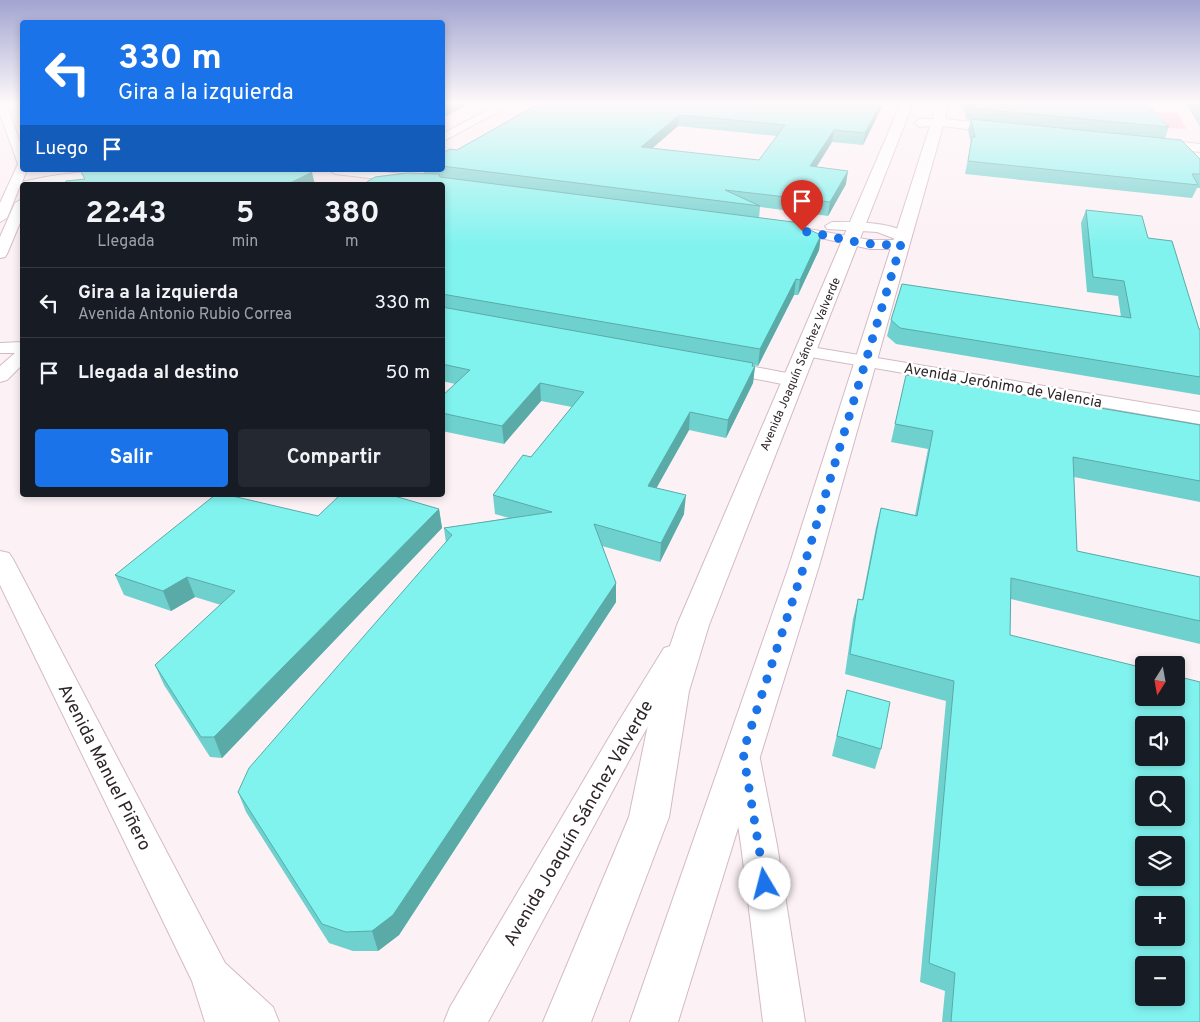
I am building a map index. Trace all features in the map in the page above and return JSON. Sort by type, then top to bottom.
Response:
[{"type":"main road","name":"Avenida Joaquín Sánchez Valverde","points":[[567,1022],[649,817],[672,691],[693,625],[792,380],[854,234],[907,151]]},
{"type":"main road","points":[[654,1022],[807,557],[869,356],[902,241],[921,151]]},
{"type":"street","points":[[68,174],[79,172]]},
{"type":"street","points":[[31,178],[98,172]]},
{"type":"street","points":[[350,172],[424,178]]},
{"type":"street","points":[[0,218],[20,192]]},
{"type":"street","points":[[0,254],[20,208]]},
{"type":"street","points":[[771,224],[821,234],[854,234],[884,246],[902,241]]},
{"type":"street","points":[[0,348],[20,347]]},
{"type":"street","name":"Avenida Jerónimo de Valencia","points":[[807,347],[1200,405]]},
{"type":"street","name":"Avenida Jerónimo de Valencia","points":[[869,356],[1200,418]]},
{"type":"street","points":[[705,364],[792,380]]},
{"type":"street","name":"Avenida Manuel Piñero","points":[[0,559],[210,975],[226,1022]]},
{"type":"street","name":"Avenida Joaquín Sánchez Valverde","points":[[465,1022],[628,733],[693,625]]},
{"type":"street","points":[[743,752],[759,845],[784,1022]]},
{"type":"street","name":"Avenida Manuel Piñero","points":[[210,975],[258,1022]]},
{"type":"building","points":[[675,151],[759,160],[766,151],[820,151],[810,166],[848,171],[830,202],[725,190],[760,206],[445,166],[445,152]]},
{"type":"building","points":[[970,151],[1192,151],[1200,159],[1200,174],[1192,174],[1198,185],[968,161]]},
{"type":"building","points":[[81,172],[312,172],[292,182],[66,182],[85,179]]},
{"type":"building","points":[[407,173],[439,174],[440,177],[793,222],[821,235],[800,280],[796,279],[760,349],[445,295],[445,182],[367,182],[375,177]]},
{"type":"building","points":[[1086,210],[1142,216],[1148,238],[1172,241],[1200,329],[1200,377],[900,328],[891,320],[902,284],[1131,318],[1124,281],[1093,277]]},
{"type":"building","points":[[445,308],[753,363],[752,366],[755,366],[728,420],[690,412],[648,486],[686,495],[661,543],[594,524],[616,583],[393,915],[372,931],[346,932],[322,924],[238,792],[249,768],[452,535],[444,528],[552,512],[493,495],[523,455],[531,457],[584,392],[540,383],[502,426],[445,414],[445,393],[470,370],[445,365]]},
{"type":"building","points":[[906,375],[1200,425],[1200,481],[1073,457],[1077,551],[1200,577],[1200,621],[1011,578],[1010,635],[1135,666],[1135,706],[1185,706],[1185,678],[1200,682],[1200,1022],[951,1022],[955,973],[929,963],[954,681],[850,654],[858,599],[863,600],[881,508],[917,516],[933,431],[895,424]]},
{"type":"building","points":[[212,497],[237,497],[318,516],[338,497],[398,497],[439,509],[214,737],[201,737],[155,665],[235,591],[187,577],[163,591],[115,575]]},
{"type":"building","points":[[847,690],[890,702],[881,749],[837,736]]},
{"type":"route","points":[[765,884],[743,752],[804,566],[901,244],[868,245],[802,231]]}]
